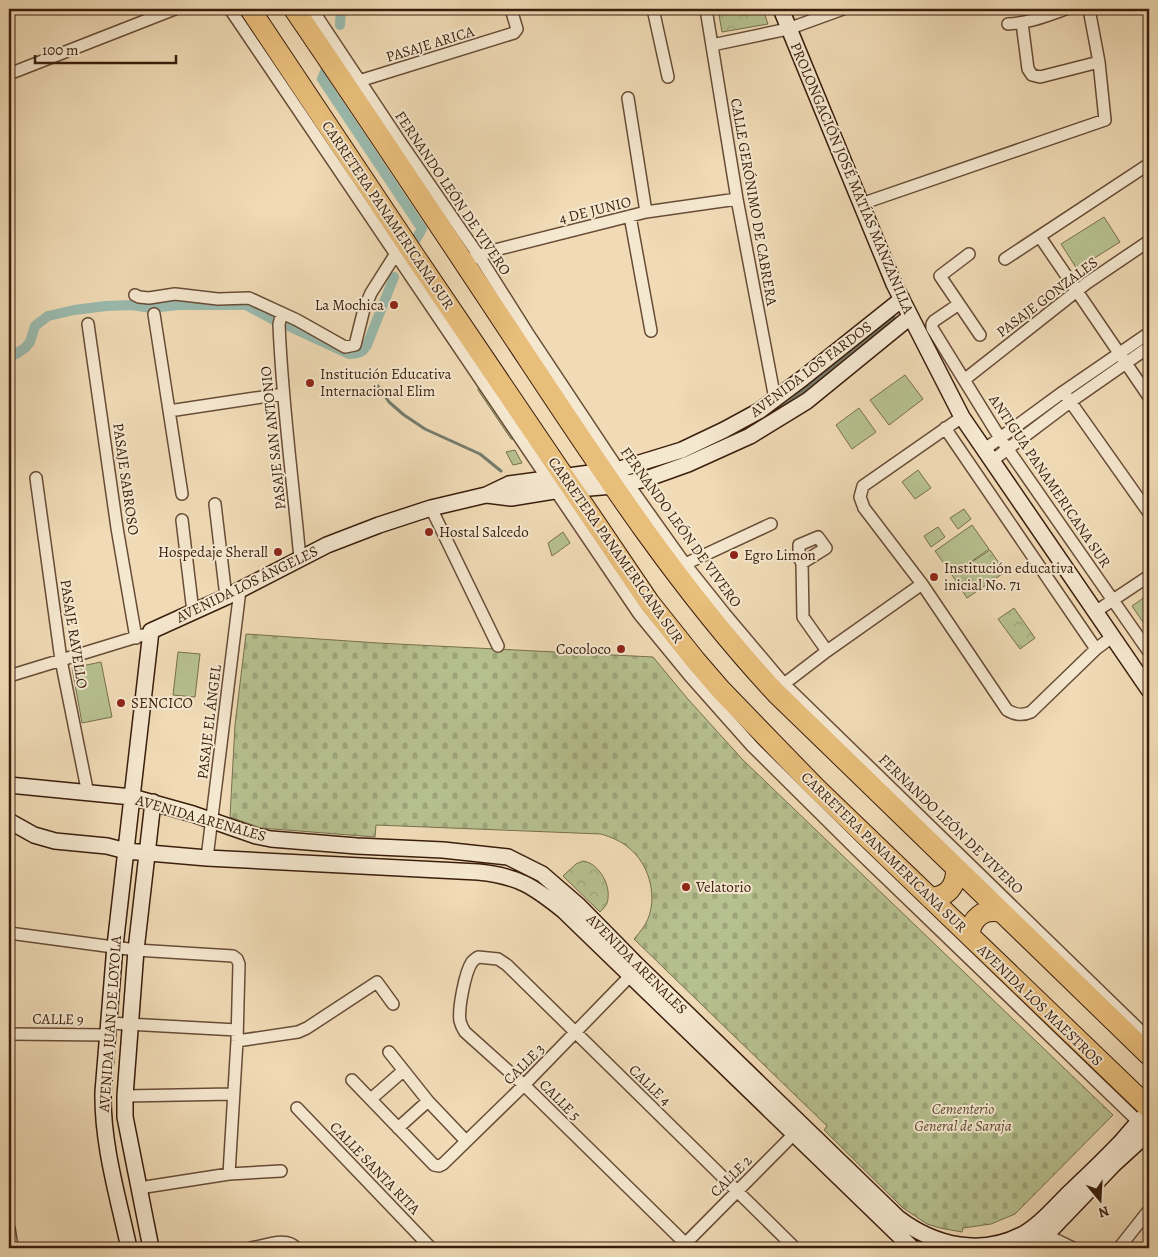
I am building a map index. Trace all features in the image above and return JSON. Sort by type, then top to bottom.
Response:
[{"type":"highway","name":"CARRETERA PANAMERICANA SUR","points":[[250,9],[398,230],[404,254],[560,484],[649,602],[721,690],[816,788],[969,935],[1147,1121]]},
{"type":"highway","points":[[294,9],[320,46],[351,81],[616,478],[672,569],[776,693],[956,870],[1149,1055]]},
{"type":"highway","points":[[930,898],[944,895],[950,890],[956,877],[956,870]]},
{"type":"highway","points":[[969,935],[973,922],[982,914],[994,911],[1001,912]]},
{"type":"street","points":[[9,74],[175,9]]},
{"type":"street","points":[[135,294],[139,297],[149,298],[175,294],[218,299],[249,298],[282,313],[345,347],[355,345],[370,293],[404,254],[230,9]]},
{"type":"street","points":[[312,9],[351,81]]},
{"type":"street","name":"PASAJE ARICA","points":[[351,81],[514,33],[517,29],[511,9]]},
{"type":"street","points":[[653,9],[668,77]]},
{"type":"street","name":"CALLE GERÓNIMO DE CABRERA","points":[[706,9],[736,199],[775,399]]},
{"type":"street","name":"PROLONGACIÓN JOSÉ MATÍAS MANZANILLA","points":[[781,9],[902,299],[962,417],[1149,690]]},
{"type":"street","points":[[712,45],[788,29],[843,9]]},
{"type":"street","points":[[1008,24],[1022,23],[1066,9]]},
{"type":"street","points":[[861,204],[1105,120],[1099,62],[1088,9]]},
{"type":"street","points":[[1022,23],[1028,69],[1032,75],[1040,77],[1099,62]]},
{"type":"street","points":[[628,98],[646,212]]},
{"type":"street","points":[[1005,259],[1149,164]]},
{"type":"street","name":"4 DE JUNIO","points":[[471,259],[495,250],[646,212],[736,199]]},
{"type":"street","points":[[630,216],[651,331]]},
{"type":"street","points":[[1040,237],[1149,397]]},
{"type":"street","name":"PASAJE GONZALES","points":[[964,380],[1078,291],[1149,241]]},
{"type":"street","points":[[969,254],[940,276],[980,335]]},
{"type":"street","name":"AVENIDA LOS FARDOS","points":[[616,478],[646,479],[685,457],[775,399],[902,299]]},
{"type":"street","name":"ANTIGUA PANAMERICANA SUR","points":[[959,304],[932,324],[932,328],[1008,450],[1149,652]]},
{"type":"street","name":"PASAJE SAN ANTONIO","points":[[282,313],[279,324],[282,394],[293,475],[300,560]]},
{"type":"street","points":[[154,314],[182,494]]},
{"type":"street","name":"AVENIDA LOS FARDOS","points":[[685,457],[750,436],[806,401],[910,317]]},
{"type":"street","name":"PASAJE SABROSO","points":[[88,324],[117,528],[136,638]]},
{"type":"street","points":[[989,455],[1008,450],[1123,359],[1149,333]]},
{"type":"street","points":[[989,455],[1000,438],[1063,392],[1149,347]]},
{"type":"street","points":[[1063,392],[1149,513]]},
{"type":"street","points":[[169,411],[282,394]]},
{"type":"street","points":[[962,417],[863,486],[860,491],[860,497],[864,508],[922,584],[1007,710],[1012,713],[1025,714],[1031,712],[1096,649],[1112,637]]},
{"type":"street","points":[[945,428],[1096,649]]},
{"type":"street","name":"PASAJE RAVELLO","points":[[36,478],[61,660],[88,794]]},
{"type":"street","name":"AVENIDA LOS ÁNGELES","points":[[9,676],[136,638],[226,597],[327,545],[358,532],[431,508],[486,495],[511,498],[560,484],[616,478]]},
{"type":"street","name":"FERNANDO LEÓN DE VIVERO","points":[[616,478],[784,684],[1149,1039]]},
{"type":"street","name":"AVENIDA LOS MAESTROS","points":[[560,484],[639,614],[689,675],[752,746],[860,853],[1147,1121]]},
{"type":"street","points":[[215,504],[226,597]]},
{"type":"street","points":[[431,508],[498,646]]},
{"type":"street","points":[[182,520],[193,612]]},
{"type":"street","points":[[685,564],[771,524]]},
{"type":"street","points":[[802,563],[803,618],[827,651]]},
{"type":"street","points":[[1095,612],[1149,578]]},
{"type":"street","points":[[784,684],[922,584]]},
{"type":"street","name":"PASAJE EL ÁNGEL","points":[[207,858],[240,590]]},
{"type":"street","name":"AVENIDA JUAN DE LOYOLA","points":[[129,1248],[104,1122],[102,1092],[115,946],[152,631]]},
{"type":"street","name":"AVENIDA ARENALES","points":[[9,785],[132,798],[153,802],[256,836],[271,839],[443,850],[508,857],[527,865],[542,874],[570,897],[912,1248]]},
{"type":"street","name":"AVENIDA JUAN DE LOYOLA","points":[[151,1248],[125,1117],[124,1096],[136,950],[153,802]]},
{"type":"street","name":"AVENIDA ARENALES","points":[[9,821],[34,835],[55,841],[107,846],[126,851],[207,858],[478,872],[512,878],[534,889],[564,911],[630,976],[798,1129],[909,1226],[940,1242],[953,1246],[978,1248],[1003,1243],[1026,1233],[1147,1121]]},
{"type":"street","points":[[9,933],[136,950],[233,956],[237,959],[239,964],[237,1035],[229,1174]]},
{"type":"street","name":"CALLE 4","points":[[478,957],[498,959],[507,965],[795,1248]]},
{"type":"street","name":"CALLE 5","points":[[478,957],[468,969],[460,1015],[461,1024],[465,1032],[524,1085],[685,1247]]},
{"type":"street","name":"CALLE 3","points":[[398,1128],[434,1165],[439,1166],[443,1164],[524,1085],[630,976]]},
{"type":"street","name":"CALLE 9","points":[[9,1034],[108,1029],[130,1024],[237,1035],[298,1032],[377,982],[392,1004]]},
{"type":"street","points":[[389,1052],[428,1101],[466,1141]]},
{"type":"street","points":[[371,1099],[403,1071]]},
{"type":"street","points":[[352,1080],[398,1128],[428,1101]]},
{"type":"street","points":[[124,1096],[233,1094]]},
{"type":"street","name":"CALLE SANTA RITA","points":[[297,1108],[431,1248]]},
{"type":"street","points":[[1025,1248],[1046,1235],[1114,1164],[1147,1121]]},
{"type":"street","name":"CALLE 2","points":[[685,1247],[798,1129]]},
{"type":"street","points":[[139,1188],[229,1174],[280,1171]]},
{"type":"street","points":[[1119,1248],[1149,1210]]},
{"type":"street","points":[[9,1228],[12,1248]]},
{"type":"street","points":[[1046,1235],[1073,1248]]},
{"type":"street","points":[[251,1248],[283,1242],[292,1243],[296,1248]]},
{"type":"green space","points":[[718,9],[763,9],[768,24],[722,32]]},
{"type":"green space","points":[[1104,217],[1120,242],[1077,269],[1061,244]]},
{"type":"green space","points":[[905,375],[923,399],[889,425],[870,400]]},
{"type":"green space","points":[[479,384],[516,439],[511,439],[478,390]]},
{"type":"green space","points":[[859,408],[876,432],[852,449],[836,425]]},
{"type":"green space","points":[[515,450],[522,463],[513,465],[506,452]]},
{"type":"green space","points":[[918,470],[931,488],[915,499],[902,482]]},
{"type":"green space","points":[[964,509],[971,519],[958,529],[950,518]]},
{"type":"green space","points":[[972,525],[989,549],[952,575],[935,551]]},
{"type":"green space","points":[[938,527],[945,537],[931,547],[924,536]]},
{"type":"green space","points":[[563,532],[570,543],[552,556],[548,543]]},
{"type":"green space","points":[[990,550],[1005,572],[967,598],[952,575]]},
{"type":"green space","points":[[1149,594],[1149,631],[1132,606]]},
{"type":"green space","points":[[1014,608],[1035,638],[1020,649],[998,619]]},
{"type":"green space","name":"Cementerio General de Saraja","points":[[246,634],[378,643],[653,657],[743,760],[1113,1115],[1015,1214],[991,1224],[963,1228],[962,1232],[927,1224],[903,1208],[824,1130],[827,1126],[634,939],[645,925],[649,916],[652,898],[651,888],[646,870],[636,854],[619,841],[601,834],[376,825],[375,837],[261,828],[230,817],[235,725]]},
{"type":"green space","points":[[178,652],[200,654],[195,697],[173,695]]},
{"type":"green space","points":[[101,662],[112,717],[82,723],[72,668]]},
{"type":"green space","points":[[583,861],[598,870],[607,886],[607,902],[600,912],[563,876],[576,864]]},
{"type":"waterway","points":[[340,25],[341,9]]},
{"type":"waterway","points":[[326,69],[322,79],[422,229],[415,241]]},
{"type":"waterway","points":[[284,324],[349,354],[355,354],[363,350],[367,345],[394,277]]},
{"type":"waterway","points":[[9,356],[25,348],[30,342],[35,326],[48,316],[74,310],[132,305],[151,308],[178,305],[246,305],[276,321]]},
{"type":"waterway","points":[[775,411],[789,402],[894,317]]},
{"type":"waterway","points":[[378,386],[389,402],[404,415],[425,429],[480,454],[501,471]]},
{"type":"place","name":"La Mochica","points":[[394,305]]},
{"type":"place","name":"Institución Educativa Internacional Elim","points":[[310,383]]},
{"type":"place","name":"Hostal Salcedo","points":[[429,532]]},
{"type":"place","name":"Hospedaje Sherall","points":[[278,552]]},
{"type":"place","name":"Egro Limon","points":[[734,555]]},
{"type":"place","name":"Institución educativa inicial No. 71","points":[[934,577]]},
{"type":"place","name":"Cocoloco","points":[[621,649]]},
{"type":"place","name":"SENCICO","points":[[121,703]]},
{"type":"place","name":"Velatorio","points":[[686,887]]}]
